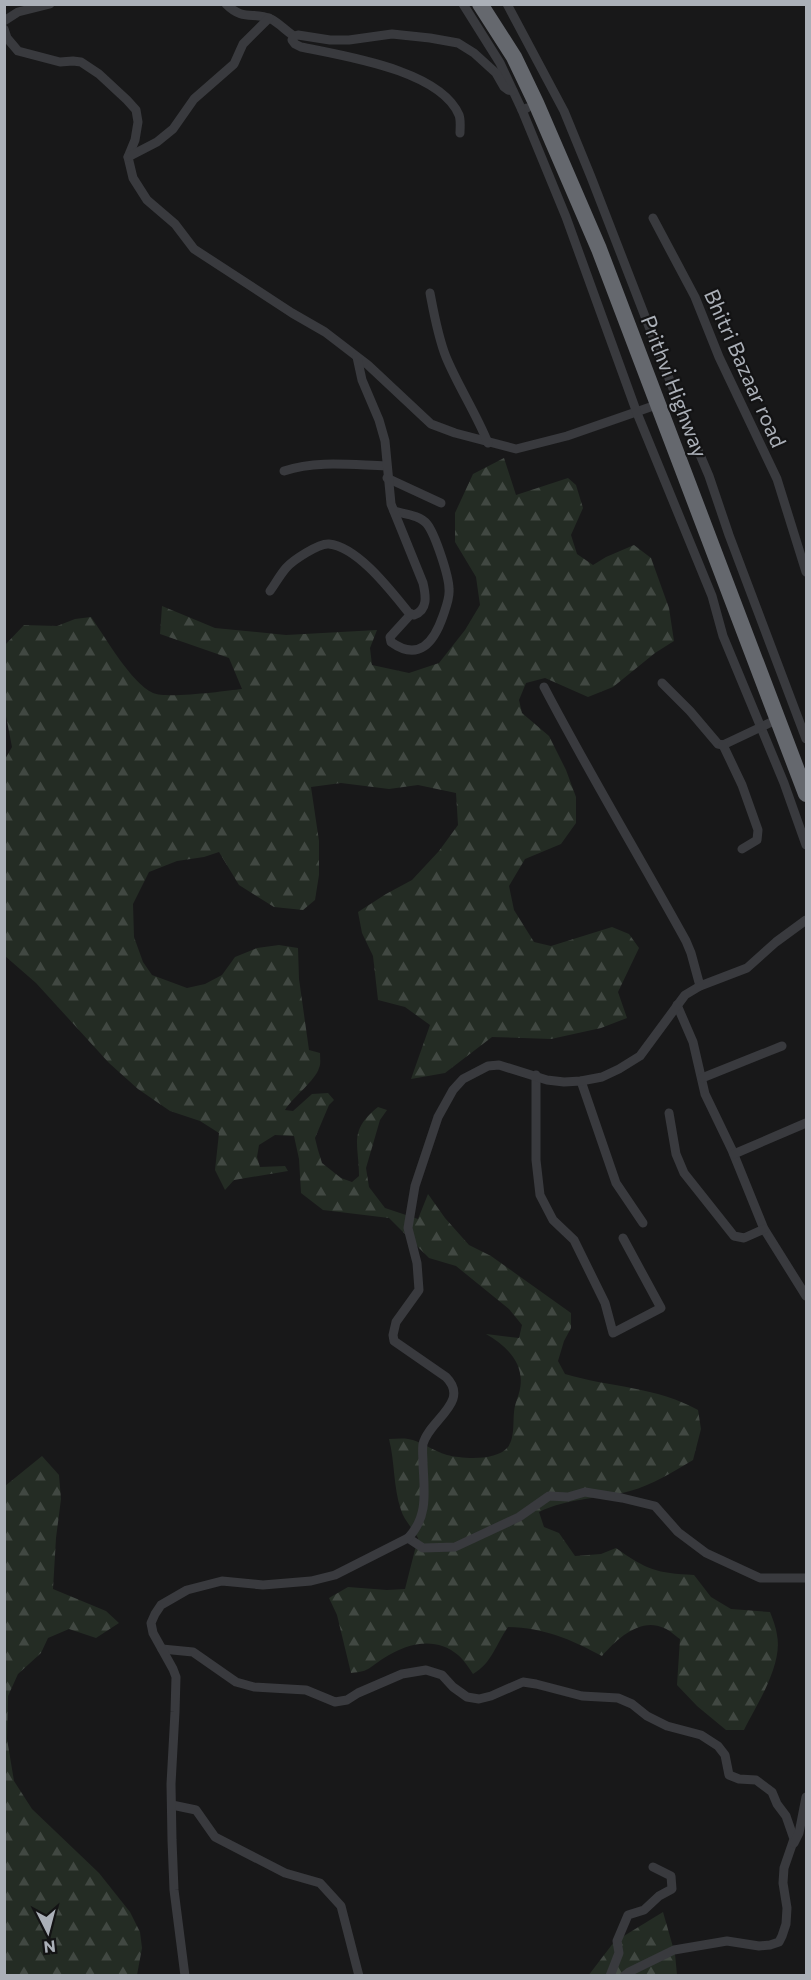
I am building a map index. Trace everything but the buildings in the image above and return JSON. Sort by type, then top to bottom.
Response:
[{"type":"highway","name":"Prithvi Highway","points":[[480,4],[514,57],[529,107],[584,214],[807,794]]},
{"type":"street","points":[[4,21],[18,12],[50,4]]},
{"type":"street","points":[[226,4],[237,13],[269,18],[294,36],[349,40],[392,34],[458,44],[474,53],[496,74],[504,87],[513,91]]},
{"type":"street","points":[[463,4],[500,63],[513,91],[529,107],[637,413],[712,596],[723,636],[807,845]]},
{"type":"street","points":[[507,4],[564,111],[604,208],[709,476],[729,536],[807,739]]},
{"type":"street","points":[[128,157],[157,142],[173,129],[194,99],[234,64],[243,44],[269,18]]},
{"type":"street","points":[[4,29],[7,38],[18,51],[60,62],[81,62],[99,74],[136,110],[138,122],[135,140],[128,157],[133,178],[147,200],[175,224],[195,249],[325,332],[357,357],[431,424],[488,443],[516,449],[567,436],[658,404]]},
{"type":"street","points":[[294,36],[292,40],[301,47],[387,66],[418,79],[446,97],[459,116],[460,133]]},
{"type":"street","points":[[584,214],[604,208]]},
{"type":"street","name":"Bhitri Bazaar road","points":[[653,218],[695,297],[718,357],[777,479],[807,572]]},
{"type":"street","points":[[430,293],[438,333],[446,357],[479,420],[488,443]]},
{"type":"street","points":[[270,591],[286,567],[315,547],[327,543],[340,547],[361,560],[387,585],[411,614],[418,614],[424,608],[426,597],[419,570],[391,504],[385,441],[362,380],[357,357]]},
{"type":"street","points":[[284,471],[320,464],[386,465]]},
{"type":"street","points":[[387,478],[441,503]]},
{"type":"street","points":[[394,511],[420,518],[428,524],[447,574],[450,590],[440,626],[430,644],[409,651],[391,642],[390,637],[411,614]]},
{"type":"street","points":[[662,683],[718,744],[723,745],[778,719]]},
{"type":"street","points":[[544,687],[686,941],[700,986]]},
{"type":"street","points":[[723,745],[742,785],[758,830],[757,840],[742,849]]},
{"type":"street","points":[[185,1976],[174,1890],[171,1785],[176,1677],[153,1633],[152,1623],[161,1605],[187,1590],[222,1581],[263,1585],[311,1581],[335,1575],[408,1538],[417,1529],[423,1515],[422,1447],[426,1436],[452,1403],[454,1395],[450,1381],[446,1377],[404,1349],[394,1341],[393,1335],[399,1317],[419,1290],[417,1263],[408,1228],[415,1186],[438,1117],[453,1090],[463,1079],[488,1066],[499,1065],[547,1080],[581,1082],[602,1077],[640,1056],[685,995],[700,986],[747,968],[776,942],[807,920]]},
{"type":"street","points":[[677,1005],[693,1042],[707,1101],[734,1154],[764,1229],[807,1296]]},
{"type":"street","points":[[702,1078],[782,1046]]},
{"type":"street","points":[[536,1076],[536,1160],[540,1195],[553,1220],[574,1240],[604,1303],[613,1334],[661,1308],[623,1238]]},
{"type":"street","points":[[581,1082],[616,1183],[643,1223]]},
{"type":"street","points":[[669,1113],[676,1154],[684,1173],[728,1229],[734,1236],[744,1238],[764,1229]]},
{"type":"street","points":[[734,1154],[807,1123]]},
{"type":"street","points":[[408,1538],[423,1548],[455,1547],[519,1517],[549,1496],[568,1497],[585,1492],[655,1506],[678,1532],[706,1553],[760,1578],[807,1578]]},
{"type":"street","points":[[162,1649],[193,1652],[236,1682],[254,1687],[306,1690],[335,1702],[346,1701],[358,1693],[402,1674],[426,1670],[442,1675],[467,1697],[479,1699],[523,1682],[582,1696],[618,1698],[667,1726],[701,1735],[718,1746],[725,1755],[729,1775],[739,1779],[756,1780],[772,1792],[786,1816],[794,1843]]},
{"type":"street","points":[[624,1976],[674,1950],[727,1941],[759,1946],[779,1942],[786,1924],[784,1868],[798,1833],[807,1797]]},
{"type":"street","points":[[172,1805],[196,1810],[215,1837],[249,1856],[285,1873],[320,1883],[341,1906],[359,1976]]},
{"type":"street","points":[[610,1976],[619,1953],[617,1941],[628,1915],[644,1910],[658,1896],[672,1889],[671,1876],[653,1867]]},
{"type":"green space","points":[[504,458],[516,495],[568,478],[576,485],[583,508],[571,535],[577,554],[593,565],[634,545],[651,558],[669,608],[674,641],[655,653],[613,687],[588,697],[545,678],[526,683],[519,700],[522,713],[549,736],[566,770],[576,797],[576,823],[561,844],[525,859],[509,886],[514,910],[534,942],[551,946],[612,927],[629,934],[639,948],[618,992],[627,1018],[601,1028],[551,1039],[492,1037],[445,1073],[411,1079],[430,1025],[405,1007],[378,1000],[373,956],[362,933],[358,912],[412,880],[439,851],[458,825],[456,793],[418,785],[389,789],[341,783],[311,787],[319,841],[319,875],[315,900],[303,910],[274,907],[239,885],[219,852],[177,861],[149,872],[133,904],[134,937],[143,962],[152,975],[187,988],[205,984],[222,975],[235,957],[257,948],[279,945],[298,948],[299,979],[309,1050],[320,1053],[320,1066],[317,1073],[285,1110],[293,1111],[312,1094],[328,1093],[334,1100],[329,1105],[315,1138],[322,1163],[341,1178],[352,1182],[359,1176],[357,1138],[362,1123],[378,1107],[387,1110],[380,1120],[366,1168],[369,1187],[385,1208],[418,1219],[428,1194],[469,1245],[491,1256],[571,1313],[571,1328],[558,1361],[565,1374],[666,1396],[698,1410],[701,1429],[693,1460],[662,1478],[638,1488],[619,1494],[572,1501],[539,1512],[544,1527],[559,1533],[575,1556],[601,1554],[616,1548],[652,1569],[694,1575],[711,1597],[731,1609],[770,1612],[777,1635],[776,1659],[768,1684],[744,1730],[726,1730],[697,1706],[677,1685],[680,1639],[666,1629],[655,1625],[646,1625],[630,1631],[602,1656],[557,1636],[508,1627],[489,1659],[473,1674],[458,1655],[440,1645],[431,1644],[412,1645],[393,1653],[366,1670],[351,1673],[337,1615],[329,1598],[348,1587],[405,1589],[418,1538],[401,1510],[389,1439],[413,1440],[447,1455],[462,1457],[488,1457],[503,1452],[512,1438],[515,1404],[521,1383],[520,1374],[518,1365],[508,1351],[486,1334],[519,1338],[522,1325],[509,1309],[456,1266],[429,1258],[389,1218],[323,1210],[301,1193],[299,1159],[294,1136],[275,1135],[259,1145],[257,1157],[260,1167],[285,1166],[288,1171],[234,1180],[225,1190],[215,1170],[219,1133],[200,1121],[170,1111],[138,1089],[109,1063],[36,983],[5,956],[4,761],[12,747],[5,711],[5,645],[24,625],[57,626],[75,619],[91,617],[136,680],[153,693],[160,695],[242,689],[229,658],[160,634],[162,606],[215,628],[286,635],[377,630],[370,648],[372,665],[409,673],[439,663],[465,630],[480,605],[476,577],[455,542],[455,513],[473,474]]},
{"type":"green space","points":[[42,1456],[59,1475],[61,1499],[53,1589],[106,1611],[119,1623],[96,1638],[69,1629],[48,1638],[41,1653],[18,1674],[8,1696],[7,1739],[14,1781],[32,1809],[99,1873],[130,1912],[140,1932],[142,1948],[137,1975],[5,1975],[5,1486]]},
{"type":"green space","points":[[663,1912],[675,1954],[677,1975],[588,1976],[614,1942]]}]
